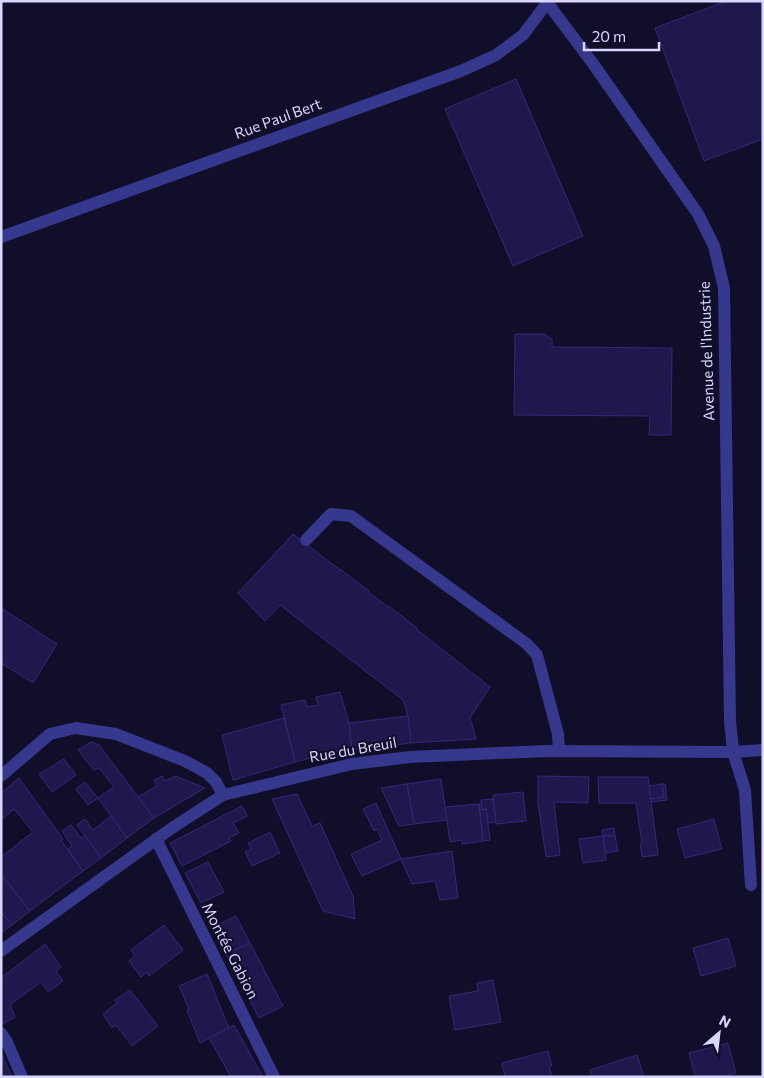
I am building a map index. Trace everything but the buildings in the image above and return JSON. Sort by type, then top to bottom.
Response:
[{"type":"street","name":"Rue Paul Bert","points":[[1,237],[496,56],[523,35],[546,2]]},
{"type":"street","name":"Avenue de l'Industrie","points":[[546,2],[594,65],[698,214],[714,246],[724,288],[730,720],[733,752],[745,790],[752,885]]},
{"type":"street","points":[[306,540],[331,514],[351,516],[527,644],[537,655],[558,734],[559,751]]},
{"type":"street","points":[[1,776],[50,734],[76,728],[116,734],[185,761],[207,773],[216,782],[223,795]]},
{"type":"street","name":"Rue du Breuil","points":[[1,951],[156,839],[223,795],[352,764],[410,757],[559,751],[733,752],[763,750]]},
{"type":"street","name":"Montée Gabion","points":[[156,839],[274,1077]]},
{"type":"street","points":[[1,1033],[7,1042],[22,1077]]}]
